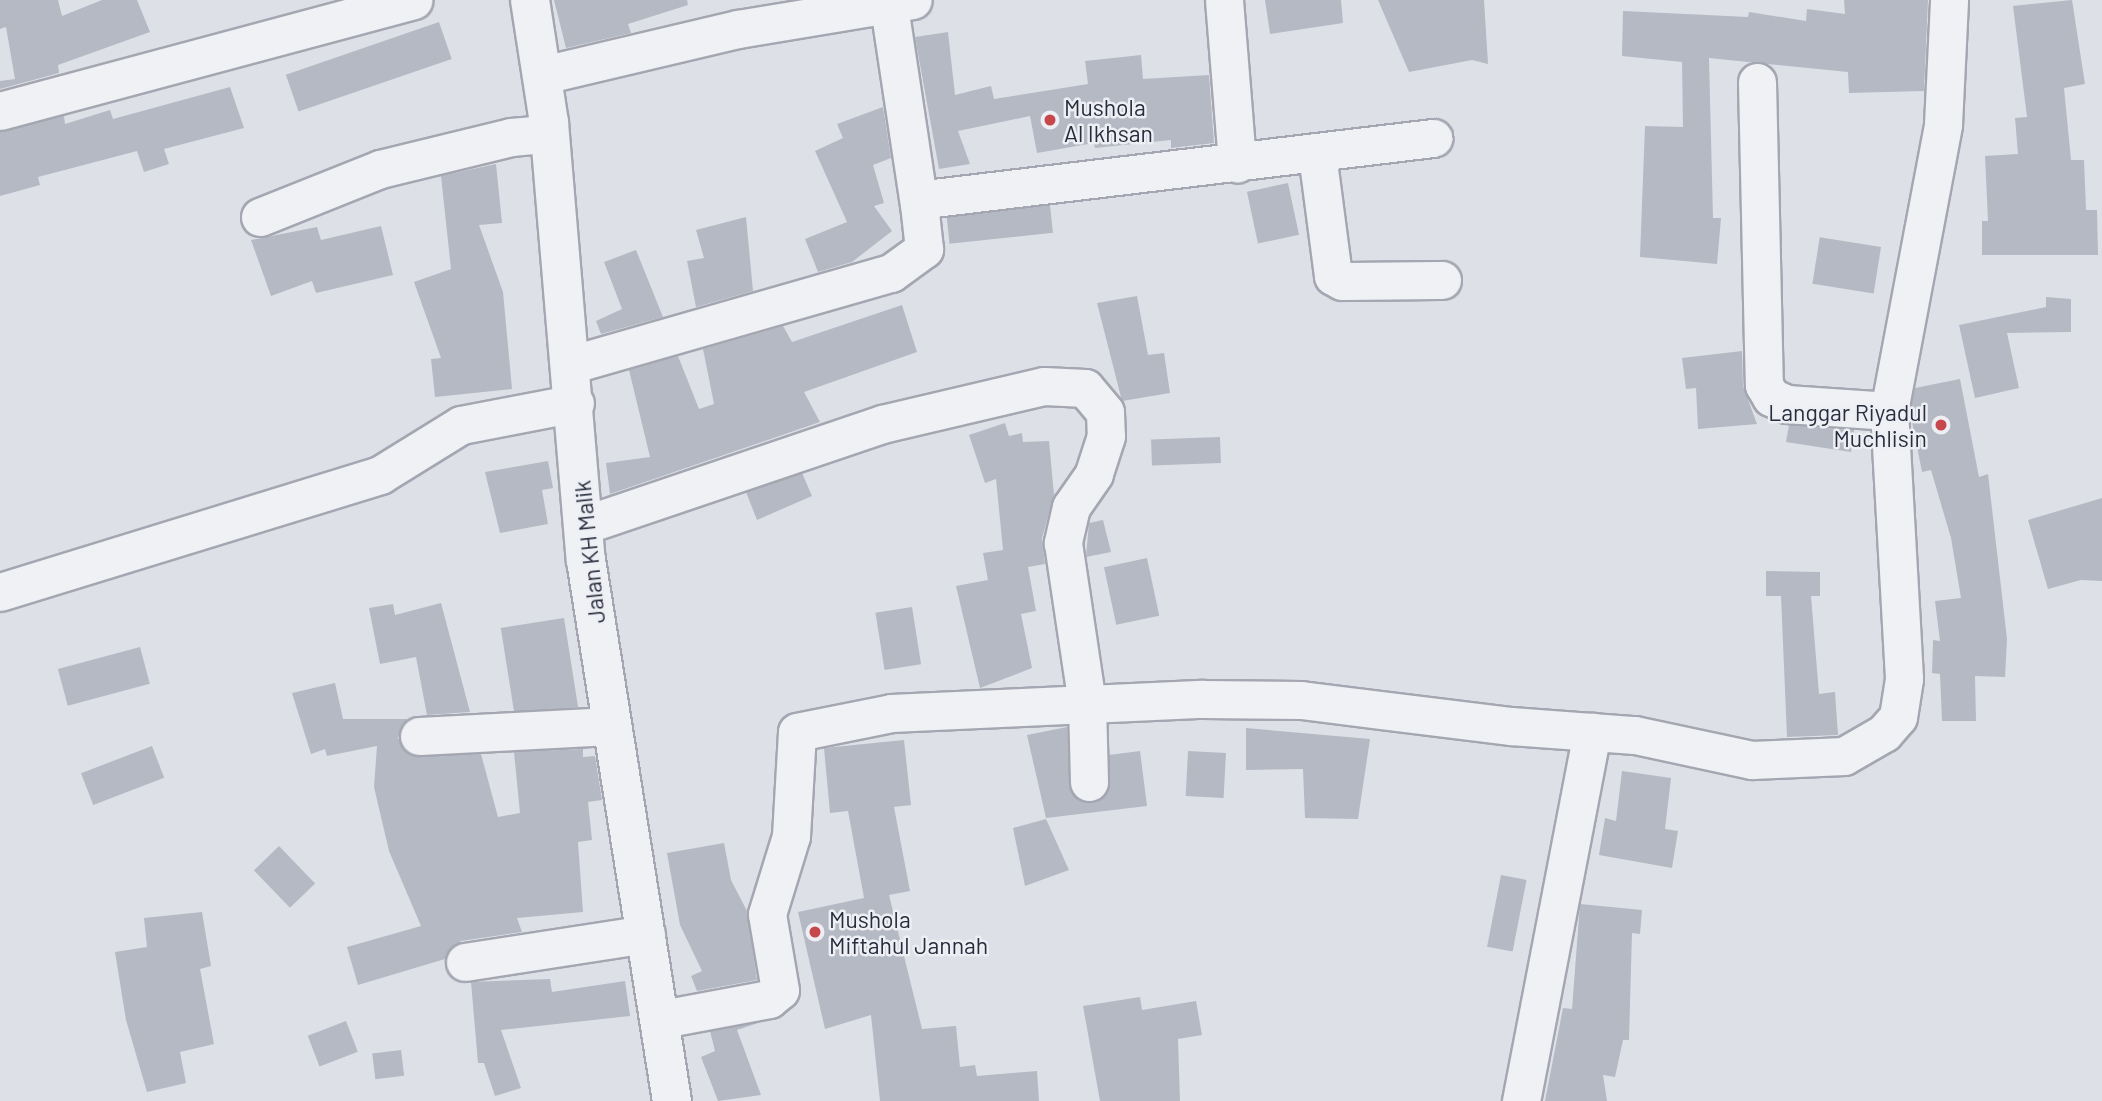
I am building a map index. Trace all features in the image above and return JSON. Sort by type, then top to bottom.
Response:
[{"type":"street","points":[[0,111],[413,0]]},
{"type":"street","name":"Jalan KH Malik","points":[[530,0],[543,75],[573,364],[584,526],[611,726],[662,1019],[672,1101]]},
{"type":"street","points":[[1224,0],[1237,163]]},
{"type":"street","points":[[662,1019],[769,999],[780,990],[767,914],[791,836],[795,733],[891,713],[1087,704],[1301,700],[1636,735],[1752,760],[1844,756],[1884,733],[1898,717],[1904,678],[1889,411],[1943,124],[1949,0]]},
{"type":"street","points":[[543,75],[738,29],[896,2],[924,249],[891,273],[573,364]]},
{"type":"street","points":[[1757,82],[1764,385],[1771,397],[1787,404],[1889,411]]},
{"type":"street","points":[[260,217],[380,169],[511,136],[549,134]]},
{"type":"street","points":[[919,204],[945,196],[1433,138]]},
{"type":"street","points":[[1317,153],[1333,276],[1342,281],[1442,280]]},
{"type":"street","points":[[584,526],[882,424],[1044,386],[1085,388],[1105,412],[1106,436],[1094,474],[1071,507],[1063,544],[1087,704],[1089,782]]},
{"type":"street","points":[[0,592],[380,475],[461,425],[575,403]]},
{"type":"street","points":[[419,736],[611,726]]},
{"type":"street","points":[[1521,1101],[1592,732]]},
{"type":"street","points":[[465,962],[646,934]]},
{"type":"building","points":[[0,0],[58,0],[62,16],[102,0],[137,0],[150,32],[58,65],[59,73],[0,89],[0,81],[15,79],[6,27],[0,29]]},
{"type":"building","points":[[554,0],[687,0],[688,5],[628,24],[631,33],[566,48]]},
{"type":"building","points":[[1265,0],[1341,0],[1343,23],[1270,34]]},
{"type":"building","points":[[1378,0],[1484,0],[1488,64],[1472,60],[1409,72]]},
{"type":"building","points":[[1844,0],[1928,0],[1924,91],[1849,93],[1848,72],[1709,58],[1713,218],[1721,218],[1717,264],[1640,257],[1645,126],[1683,127],[1682,62],[1622,56],[1623,11],[1748,17],[1749,12],[1806,21],[1807,9],[1845,14]]},
{"type":"building","points":[[2072,0],[2085,84],[2064,88],[2071,160],[2084,160],[2086,210],[2097,210],[2098,255],[1982,255],[1982,221],[1988,221],[1985,156],[2018,154],[2015,118],[2027,117],[2013,6]]},
{"type":"building","points":[[439,22],[452,59],[299,112],[286,75]]},
{"type":"building","points":[[948,32],[955,95],[991,86],[994,99],[1088,84],[1085,61],[1141,55],[1143,79],[1209,75],[1214,143],[1171,148],[1171,140],[1095,148],[1094,143],[1037,153],[1030,116],[958,131],[970,164],[939,169],[915,37]]},
{"type":"building","points":[[230,87],[244,128],[164,149],[169,164],[144,172],[137,151],[38,177],[40,185],[0,196],[0,131],[64,116],[65,124],[110,110],[113,119]]},
{"type":"building","points":[[883,107],[891,158],[873,165],[884,203],[874,206],[892,231],[852,262],[818,272],[805,239],[847,222],[815,151],[843,138],[837,124]]},
{"type":"building","points":[[496,164],[502,223],[479,225],[503,292],[512,389],[435,397],[431,359],[441,358],[414,282],[451,269],[441,176]]},
{"type":"building","points":[[1288,183],[1299,235],[1258,244],[1247,192]]},
{"type":"building","points":[[1050,205],[1053,233],[949,244],[947,216]]},
{"type":"building","points":[[746,217],[753,291],[696,307],[687,261],[704,258],[696,230]]},
{"type":"building","points":[[381,226],[393,275],[316,293],[312,281],[271,296],[251,240],[317,227],[321,240]]},
{"type":"building","points":[[1820,237],[1881,247],[1874,293],[1812,284]]},
{"type":"building","points":[[636,250],[663,317],[601,334],[596,321],[622,309],[604,262]]},
{"type":"building","points":[[1137,296],[1148,355],[1164,353],[1170,393],[1122,401],[1097,303]]},
{"type":"building","points":[[2046,297],[2071,299],[2071,332],[2007,333],[2019,388],[1975,398],[1959,325],[2046,307]]},
{"type":"building","points":[[902,305],[917,352],[804,392],[820,422],[610,494],[606,463],[650,457],[629,370],[678,356],[699,409],[714,404],[703,349],[783,326],[792,342]]},
{"type":"building","points":[[1742,351],[1743,386],[1757,424],[1698,429],[1696,388],[1686,389],[1682,358]]},
{"type":"building","points":[[1960,379],[1979,477],[1988,474],[2007,639],[2005,677],[1975,676],[1976,721],[1942,721],[1940,674],[1932,673],[1933,640],[1940,641],[1935,601],[1961,598],[1951,538],[1931,470],[1922,472],[1910,412],[1915,388]]},
{"type":"building","points":[[1005,423],[1009,436],[1022,433],[1023,442],[1049,441],[1054,495],[1042,538],[1045,564],[1028,567],[1036,611],[1021,614],[1032,668],[980,688],[956,586],[988,580],[983,553],[1003,550],[996,479],[985,483],[969,435]]},
{"type":"building","points":[[1789,425],[1854,430],[1851,452],[1786,442]]},
{"type":"building","points":[[1220,437],[1221,463],[1152,465],[1151,439]]},
{"type":"building","points":[[548,461],[553,488],[542,490],[548,524],[500,533],[485,472]]},
{"type":"building","points":[[802,473],[812,496],[757,520],[746,492]]},
{"type":"building","points":[[2102,498],[2102,581],[2081,580],[2048,589],[2028,520]]},
{"type":"building","points":[[1103,520],[1111,552],[1086,557],[1089,523]]},
{"type":"building","points":[[1147,558],[1159,616],[1116,625],[1104,567]]},
{"type":"building","points":[[1766,571],[1820,572],[1820,596],[1811,596],[1819,694],[1835,692],[1838,735],[1787,737],[1781,596],[1766,596]]},
{"type":"building","points":[[441,603],[470,712],[427,715],[416,657],[380,664],[369,608],[393,604],[395,615]]},
{"type":"building","points":[[912,607],[921,664],[885,670],[875,613]]},
{"type":"building","points":[[564,618],[578,707],[515,717],[501,628]]},
{"type":"building","points":[[140,647],[150,684],[68,706],[58,669]]},
{"type":"building","points":[[335,683],[343,719],[407,719],[398,738],[410,755],[481,754],[498,817],[520,813],[514,752],[583,749],[583,757],[595,756],[602,800],[588,802],[592,840],[578,842],[583,912],[517,918],[522,932],[461,941],[445,959],[358,985],[347,947],[421,926],[389,851],[374,787],[377,746],[327,756],[325,749],[311,754],[292,693]]},
{"type":"building","points":[[1067,727],[1072,794],[1089,803],[1100,799],[1110,782],[1109,755],[1140,751],[1147,806],[1046,818],[1027,735]]},
{"type":"building","points":[[1246,728],[1370,739],[1358,819],[1305,818],[1303,769],[1246,770]]},
{"type":"building","points":[[904,740],[911,805],[894,807],[910,891],[889,895],[922,1029],[956,1026],[960,1067],[975,1065],[977,1076],[1037,1071],[1039,1101],[880,1101],[871,1015],[825,1029],[798,912],[864,898],[848,811],[830,813],[824,748]]},
{"type":"building","points":[[152,746],[164,778],[93,805],[81,773]]},
{"type":"building","points":[[1188,751],[1226,753],[1224,798],[1186,796]]},
{"type":"building","points":[[1622,771],[1671,778],[1665,829],[1678,831],[1672,868],[1599,855],[1605,818],[1616,821]]},
{"type":"building","points":[[1046,819],[1069,870],[1025,886],[1013,828]]},
{"type":"building","points":[[724,843],[731,880],[747,911],[757,980],[697,991],[691,976],[702,971],[680,925],[667,853]]},
{"type":"building","points":[[279,846],[315,883],[290,908],[254,870]]},
{"type":"building","points":[[1501,875],[1527,880],[1513,952],[1487,947]]},
{"type":"building","points":[[1580,904],[1642,910],[1640,934],[1632,933],[1629,1040],[1623,1040],[1615,1077],[1603,1075],[1607,1101],[1545,1101],[1563,1008],[1572,1009]]},
{"type":"building","points":[[202,912],[211,966],[200,969],[214,1044],[180,1052],[186,1083],[147,1092],[126,1020],[115,952],[147,947],[144,918]]},
{"type":"building","points":[[550,979],[552,992],[625,981],[630,1016],[501,1030],[521,1088],[495,1096],[484,1063],[478,1063],[471,982]]},
{"type":"building","points":[[1140,997],[1142,1010],[1196,1001],[1202,1035],[1178,1039],[1180,1101],[1100,1101],[1083,1006]]},
{"type":"building","points":[[346,1021],[358,1052],[320,1067],[308,1036]]},
{"type":"building","points":[[761,1022],[737,1030],[761,1095],[718,1101],[701,1057],[715,1051],[710,1031]]},
{"type":"building","points":[[401,1050],[404,1076],[375,1079],[372,1054]]},
{"type":"place","name":"Mushola Al Ikhsan","points":[[1050,120]]},
{"type":"place","name":"Langgar Riyadul Muchlisin","points":[[1941,425]]},
{"type":"place","name":"Mushola Miftahul Jannah","points":[[815,932]]}]
